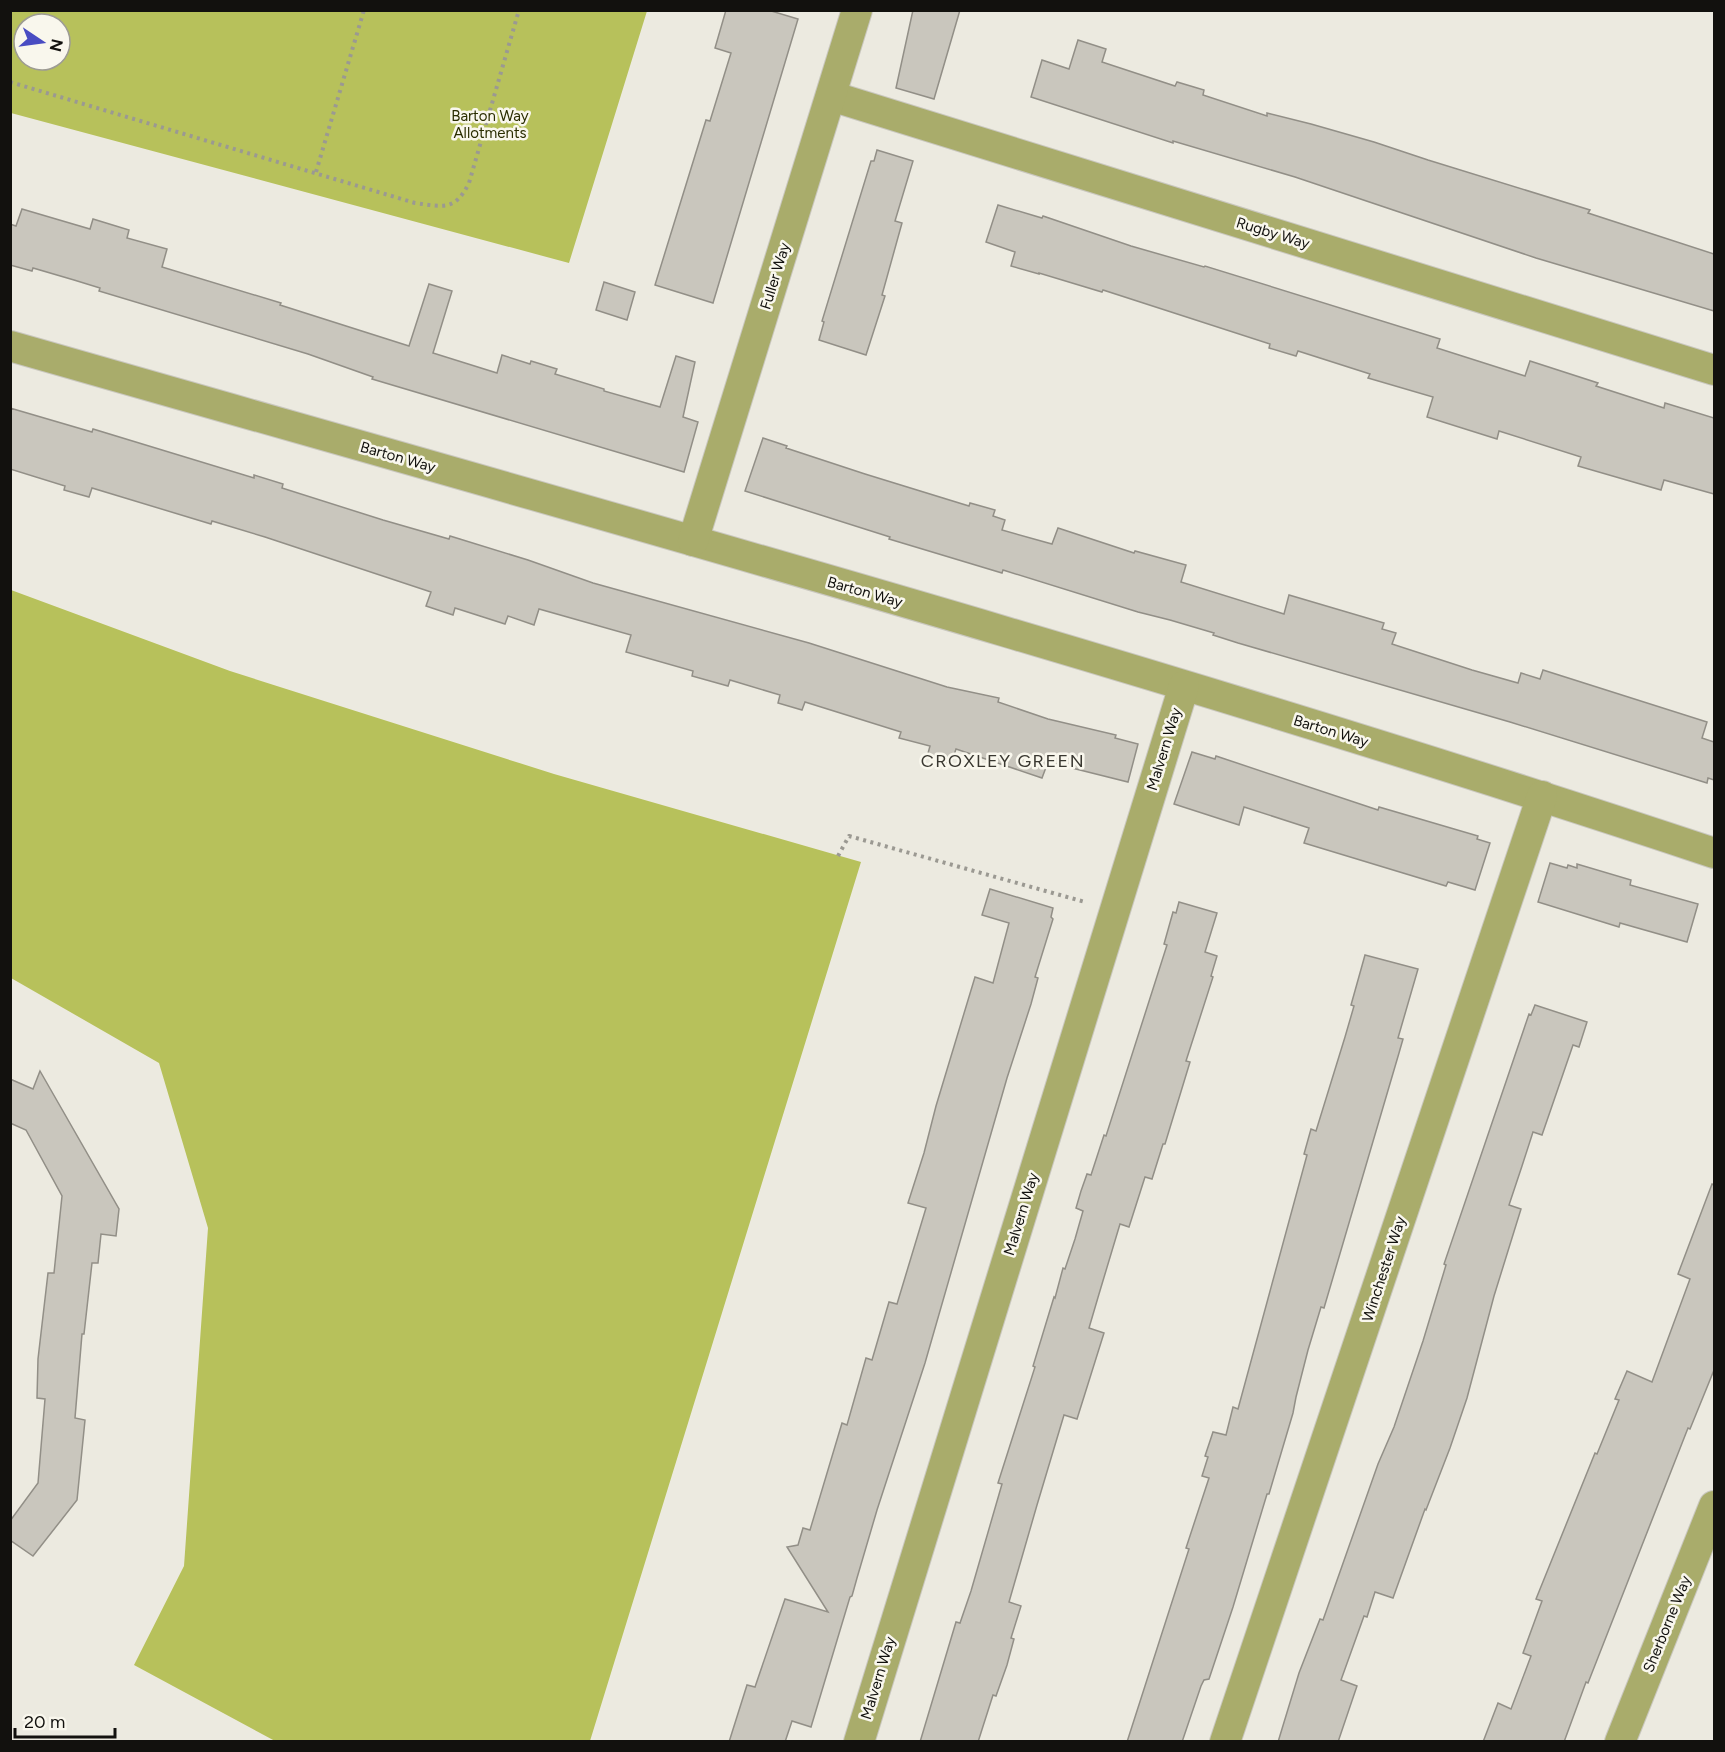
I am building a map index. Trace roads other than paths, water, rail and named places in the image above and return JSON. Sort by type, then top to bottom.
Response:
[{"type":"street","name":"Fuller Way","points":[[693,541],[857,10]]},
{"type":"street","name":"Rugby Way","points":[[831,96],[1714,370]]},
{"type":"street","name":"Barton Way","points":[[10,346],[693,541],[1184,686],[1542,796],[1714,853]]},
{"type":"street","name":"Malvern Way","points":[[859,1742],[1184,686]]},
{"type":"street","name":"Winchester Way","points":[[1225,1742],[1542,796]]},
{"type":"street","name":"Sherborne Way","points":[[1620,1742],[1714,1506]]},
{"type":"district","name":"CROXLEY GREEN","points":[[1003,761]]},
{"type":"park label","name":"Barton Way Allotments","points":[[490,124]]}]
